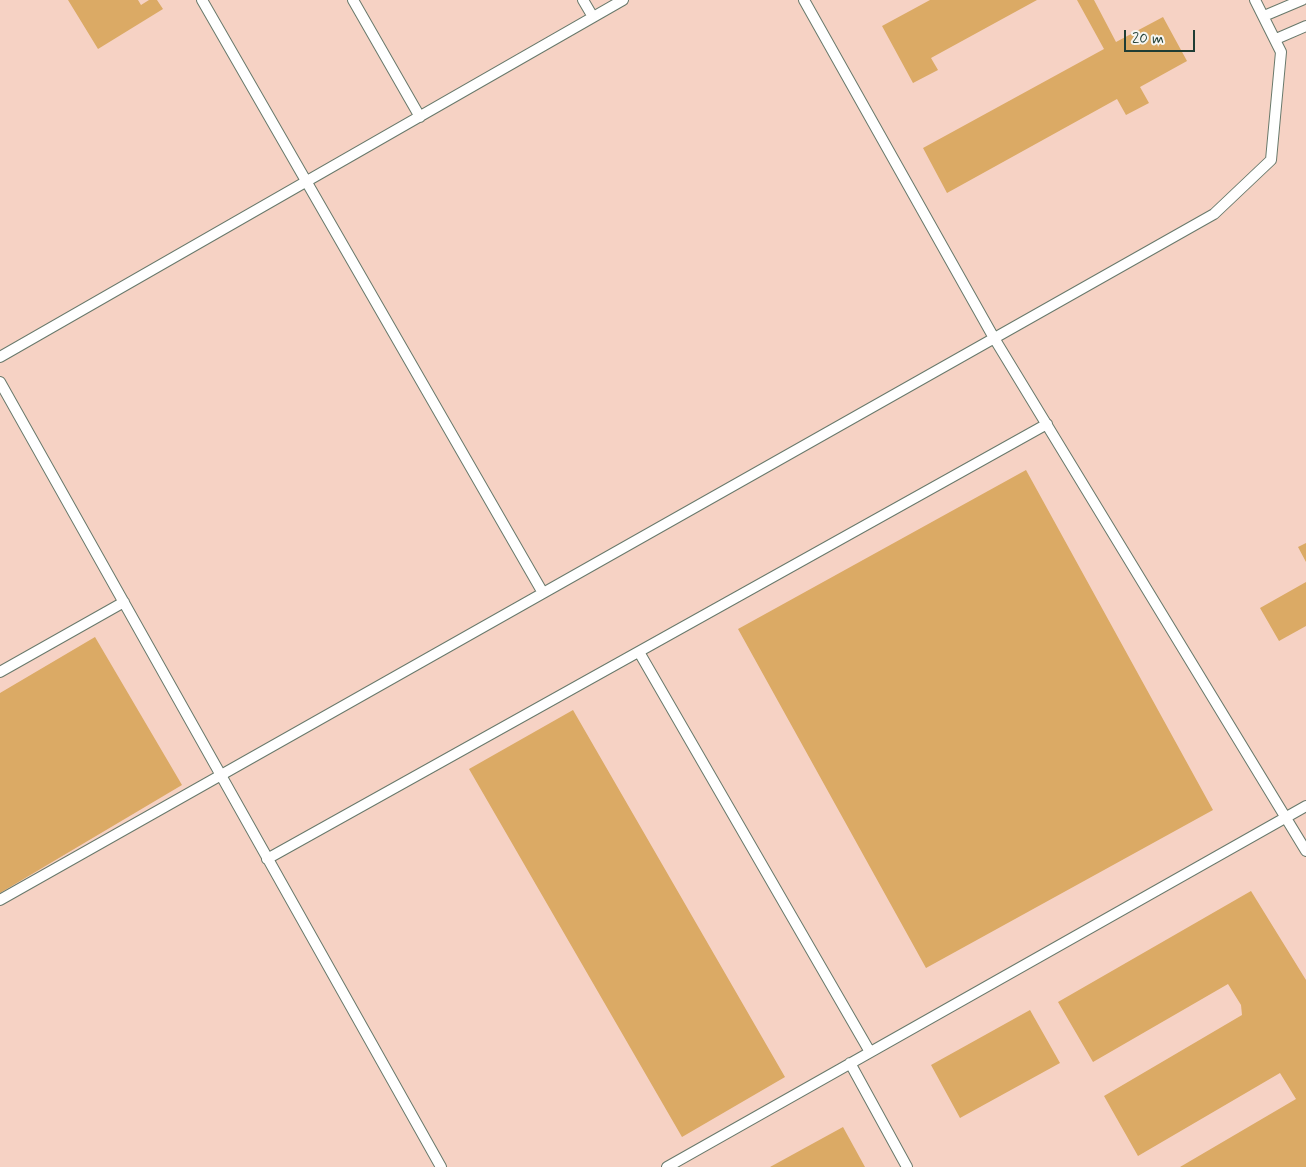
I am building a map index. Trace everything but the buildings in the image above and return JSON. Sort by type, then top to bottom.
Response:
[{"type":"lane","points":[[202,0],[543,593]]},
{"type":"lane","points":[[353,0],[420,117]]},
{"type":"lane","points":[[583,0],[593,17]]},
{"type":"lane","points":[[0,357],[623,0]]},
{"type":"lane","points":[[804,0],[994,338],[1306,851]]},
{"type":"lane","points":[[0,900],[1214,214],[1271,160],[1281,52],[1276,38],[1255,0]]},
{"type":"lane","points":[[1264,16],[1302,0]]},
{"type":"lane","points":[[1276,38],[1306,26]]},
{"type":"lane","points":[[0,382],[219,776],[441,1167]]},
{"type":"lane","points":[[267,859],[1047,424]]},
{"type":"lane","points":[[0,672],[124,602]]},
{"type":"lane","points":[[639,652],[870,1052]]},
{"type":"lane","points":[[667,1167],[1306,806]]},
{"type":"lane","points":[[850,1063],[908,1167]]},
{"type":"shaded area","points":[[0,0],[1306,0],[1306,1167],[0,1167]]}]
